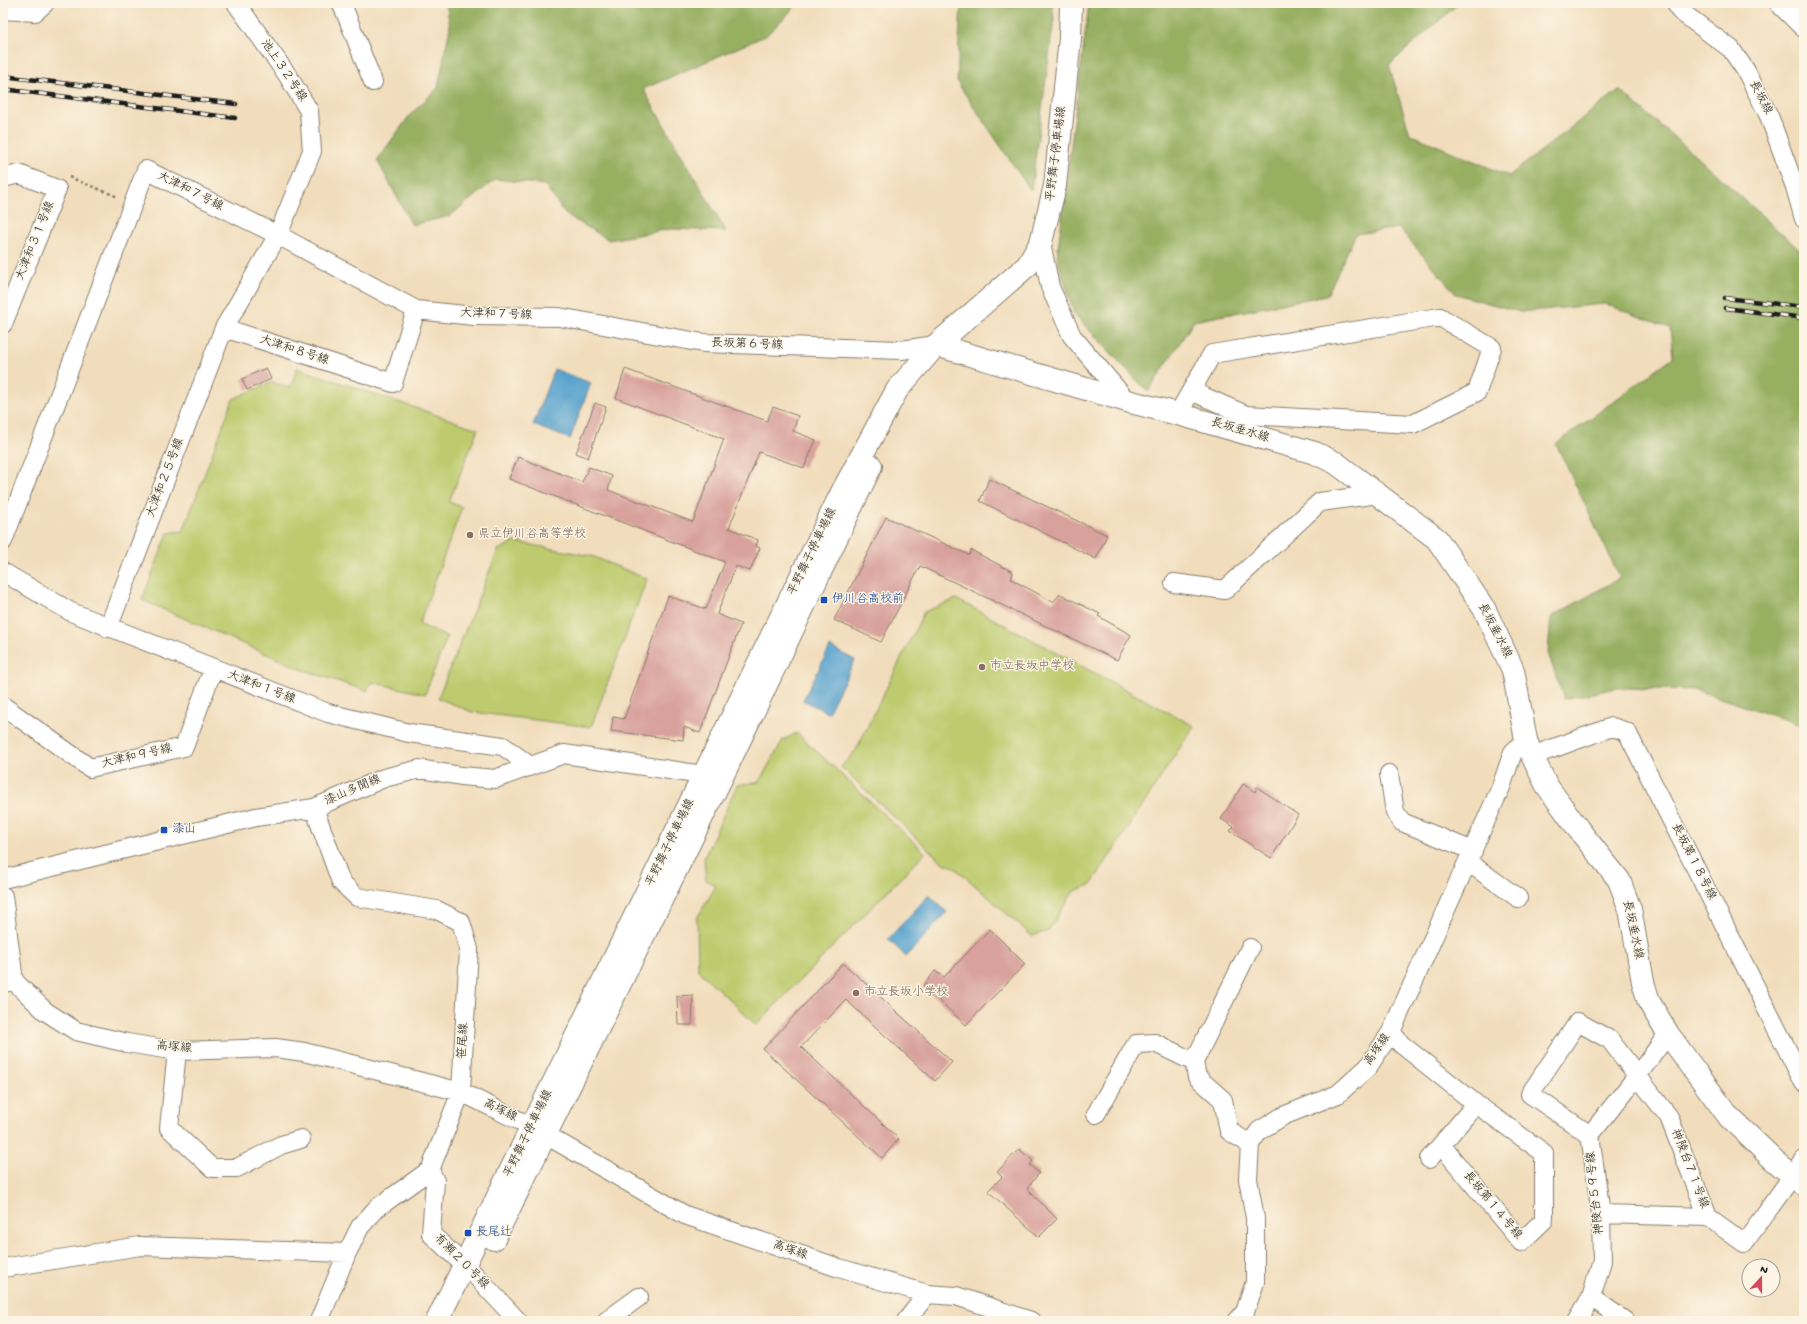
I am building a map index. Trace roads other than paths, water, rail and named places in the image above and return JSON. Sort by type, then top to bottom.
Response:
[{"type":"main road","name":"平野舞子停車場線","points":[[437,1321],[470,1272],[713,776],[857,499],[913,370],[936,345],[1028,265],[1041,242],[1055,186],[1070,38],[1071,3]]},
{"type":"main road","points":[[1781,3],[1804,26]]},
{"type":"main road","name":"長坂垂水線","points":[[936,345],[1127,401],[1315,453],[1336,463],[1437,539],[1485,610],[1513,670],[1529,748],[1552,792],[1579,830],[1619,880],[1630,909],[1643,982],[1649,1002],[1668,1034],[1729,1117],[1801,1174]]},
{"type":"main road","name":"平野舞子停車場線","points":[[454,1321],[470,1272]]},
{"type":"street","points":[[3,10],[35,12],[45,3]]},
{"type":"street","name":"池上３２号線","points":[[236,3],[288,76],[309,111],[312,151],[278,236]]},
{"type":"street","points":[[340,3],[346,14],[372,82]]},
{"type":"street","name":"長坂線","points":[[1676,3],[1680,11],[1731,49],[1746,71],[1770,116],[1804,219]]},
{"type":"street","name":"大津和７号線","points":[[3,541],[146,170],[278,236],[416,310],[474,316],[559,318]]},
{"type":"street","name":"大津和３１号線","points":[[3,178],[19,174],[60,182],[3,324]]},
{"type":"street","points":[[224,328],[278,236]]},
{"type":"street","points":[[1041,242],[1050,286],[1072,336],[1127,401]]},
{"type":"street","name":"大津和８号線","points":[[224,328],[393,383],[416,310]]},
{"type":"street","points":[[1178,414],[1191,391],[1212,354],[1440,317],[1492,348],[1477,392],[1413,424],[1246,415],[1191,391]]},
{"type":"street","name":"長坂第６号線","points":[[559,318],[703,344],[901,350],[936,345]]},
{"type":"street","name":"大津和２５号線","points":[[108,628],[224,328]]},
{"type":"street","points":[[1174,583],[1225,590],[1320,502],[1378,494]]},
{"type":"street","name":"大津和１号線","points":[[3,572],[71,612],[108,628],[328,713],[409,733],[503,746],[530,766]]},
{"type":"street","name":"大津和９号線","points":[[3,706],[90,768],[184,747],[213,669]]},
{"type":"street","name":"長坂第１８号線","points":[[1529,748],[1612,727],[1627,732],[1804,1083]]},
{"type":"street","name":"高塚線","points":[[1250,1144],[1259,1131],[1283,1116],[1338,1094],[1368,1067],[1391,1032],[1471,856],[1501,787],[1513,752],[1529,748]]},
{"type":"street","name":"漆山多聞線","points":[[3,879],[256,817],[314,808],[384,778],[420,769],[460,776],[495,779],[564,754],[713,776]]},
{"type":"street","points":[[1389,774],[1395,812],[1402,822],[1471,856],[1518,898]]},
{"type":"street","name":"笹尾線","points":[[314,808],[341,882],[357,897],[437,910],[461,922],[469,949],[461,1092],[430,1170]]},
{"type":"street","points":[[3,896],[8,982]]},
{"type":"street","points":[[1237,1321],[1245,1312],[1255,1282],[1255,1218],[1248,1179],[1250,1144],[1229,1131],[1223,1100],[1197,1078],[1194,1062],[1250,948]]},
{"type":"street","name":"高塚線","points":[[8,982],[45,1011],[76,1031],[127,1043],[177,1051],[276,1048],[290,1050],[378,1070],[461,1092],[539,1131],[685,1215],[840,1268],[927,1294],[956,1296],[1031,1321]]},
{"type":"street","name":"神陵台７１号線","points":[[1590,1135],[1530,1094],[1578,1022],[1610,1040],[1669,1117],[1708,1217],[1744,1243],[1801,1174]]},
{"type":"street","name":"長坂第１４号線","points":[[1391,1032],[1401,1044],[1476,1104],[1544,1153],[1544,1220],[1521,1242],[1441,1145]]},
{"type":"street","name":"神陵台５９号線","points":[[1577,1321],[1591,1297],[1602,1261],[1601,1214],[1590,1135],[1668,1034]]},
{"type":"street","points":[[1096,1114],[1136,1044],[1155,1043],[1194,1062]]},
{"type":"street","points":[[177,1051],[169,1128],[212,1168],[237,1168],[281,1144],[301,1139]]},
{"type":"street","points":[[1429,1159],[1476,1104]]},
{"type":"street","points":[[318,1321],[347,1253],[360,1227],[377,1208],[430,1170]]},
{"type":"street","name":"有瀬２０号線","points":[[430,1170],[435,1181],[431,1234],[518,1321]]},
{"type":"street","points":[[1601,1214],[1708,1217]]},
{"type":"street","points":[[3,1268],[140,1246],[347,1253]]},
{"type":"street","points":[[906,1321],[927,1294]]},
{"type":"street","points":[[606,1321],[639,1297]]},
{"type":"street","points":[[1591,1297],[1625,1321]]},
{"type":"water","points":[[554,369],[591,383],[570,439],[533,425]]},
{"type":"water","points":[[830,647],[855,660],[828,713],[803,700]]},
{"type":"water","points":[[929,895],[947,912],[906,957],[888,939]]},
{"type":"railway","points":[[3,76],[236,104]]},
{"type":"railway","points":[[3,89],[235,118]]},
{"type":"railway","points":[[1725,298],[1804,307]]},
{"type":"railway","points":[[1725,308],[1804,318]]},
{"type":"place","name":"県立伊川谷高等学校","points":[[470,535]]},
{"type":"place","name":"伊川谷高校前","points":[[824,600]]},
{"type":"place","name":"市立長坂中学校","points":[[982,667]]},
{"type":"place","name":"漆山","points":[[164,830]]},
{"type":"place","name":"市立長坂小学校","points":[[856,993]]},
{"type":"place","name":"長尾辻","points":[[468,1233]]}]
